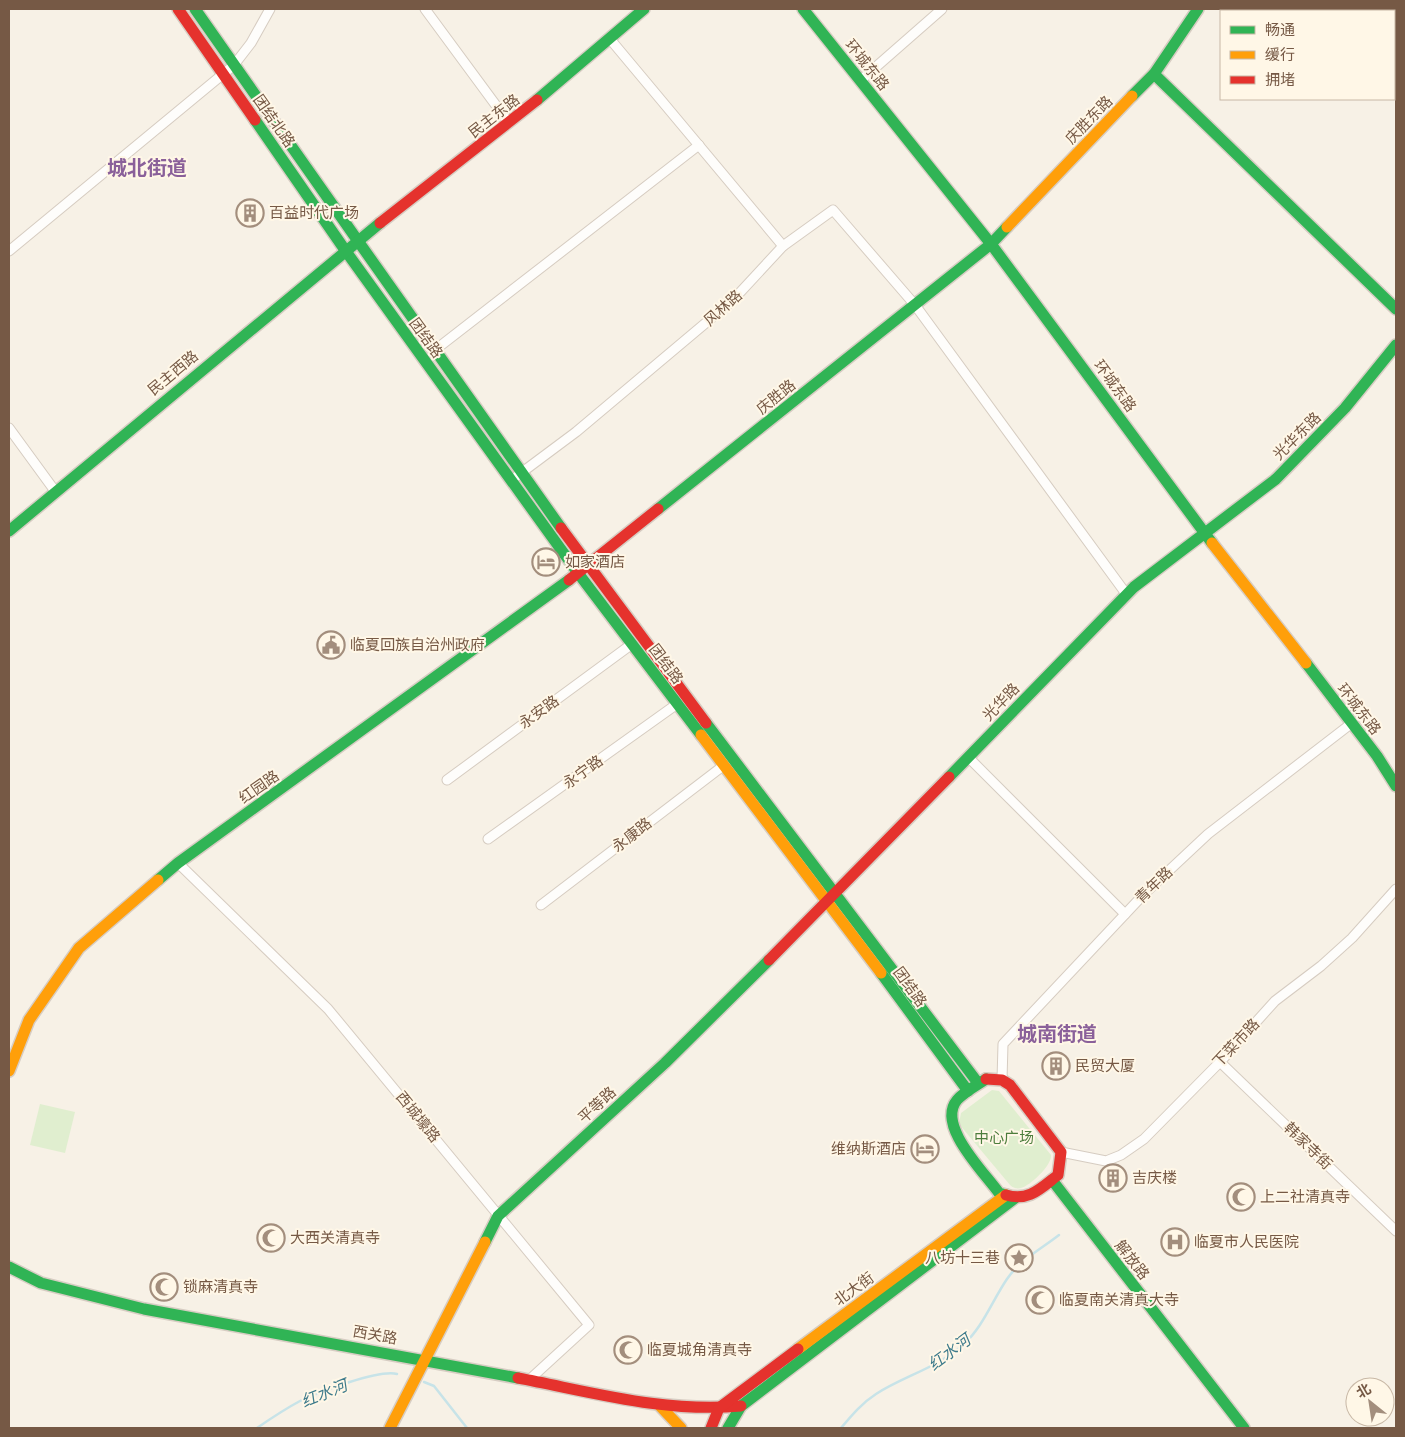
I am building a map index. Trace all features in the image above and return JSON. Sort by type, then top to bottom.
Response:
[{"type":"main road","name":"团结北路","points":[[178,9],[345,250]]},
{"type":"main road","name":"团结北路","points":[[194,9],[358,241]]},
{"type":"main road","name":"民主东路","points":[[358,241],[509,123],[644,9]]},
{"type":"main road","name":"环城东路","points":[[803,9],[991,244],[1205,533],[1395,779]]},
{"type":"main road","name":"庆胜东路","points":[[991,244],[1154,74],[1198,9]]},
{"type":"main road","points":[[1154,74],[1396,309]]},
{"type":"main road","name":"民主西路","points":[[9,531],[358,241]]},
{"type":"main road","name":"团结路","points":[[358,241],[587,565],[831,898],[968,1091]]},
{"type":"main road","name":"庆胜路","points":[[578,573],[991,244]]},
{"type":"main road","name":"团结路","points":[[345,250],[578,573],[723,766],[978,1083]]},
{"type":"main road","name":"光华东路","points":[[1205,533],[1276,479],[1345,408],[1396,345]]},
{"type":"main road","name":"光华路","points":[[831,898],[1127,595],[1205,533]]},
{"type":"main road","name":"红园路","points":[[9,1071],[29,1020],[79,948],[178,863],[578,573]]},
{"type":"main road","name":"平等路","points":[[390,1428],[498,1216],[665,1063],[831,898]]},
{"type":"main road","points":[[986,1079],[1002,1080],[1010,1085],[1061,1152],[1058,1175],[1029,1197],[1011,1197],[999,1192],[954,1132],[950,1115],[957,1100],[978,1083],[986,1079]]},
{"type":"main road","name":"解放路","points":[[1049,1183],[1234,1428]]},
{"type":"main road","name":"解放路","points":[[1049,1183],[1244,1428]]},
{"type":"main road","name":"北大街","points":[[741,1406],[1011,1197]]},
{"type":"main road","name":"北大街","points":[[719,1408],[1011,1197]]},
{"type":"main road","name":"西关路","points":[[9,1267],[41,1283],[144,1309],[425,1359],[660,1406],[719,1408],[741,1406]]},
{"type":"main road","points":[[660,1406],[681,1428]]},
{"type":"main road","points":[[728,1428],[741,1406]]},
{"type":"main road","points":[[710,1428],[719,1408]]},
{"type":"street","points":[[9,251],[234,65],[252,43],[270,9]]},
{"type":"street","points":[[425,9],[509,123]]},
{"type":"street","points":[[861,80],[942,9]]},
{"type":"street","points":[[610,39],[783,246]]},
{"type":"street","points":[[435,350],[698,145]]},
{"type":"street","name":"风林路","points":[[511,481],[576,432],[733,300],[783,246],[833,210],[915,305]]},
{"type":"street","points":[[915,305],[1127,595]]},
{"type":"street","points":[[9,428],[55,491]]},
{"type":"street","name":"永安路","points":[[447,780],[632,644]]},
{"type":"street","name":"永宁路","points":[[488,839],[677,704]]},
{"type":"street","name":"青年路","points":[[1002,1080],[1003,1044],[1125,914],[1208,834],[1352,723]]},
{"type":"street","points":[[968,757],[1125,914]]},
{"type":"street","name":"永康路","points":[[541,905],[723,766]]},
{"type":"street","name":"西城壕路","points":[[178,863],[328,1010],[589,1325],[529,1380]]},
{"type":"street","name":"下菜市路","points":[[1061,1152],[1106,1161],[1121,1155],[1144,1139],[1220,1062],[1275,1001],[1321,966],[1352,938],[1396,889]]},
{"type":"street","name":"韩家寺街","points":[[1220,1062],[1396,1230]]},
{"type":"green space","name":"中心广场","points":[[992,1090],[999,1091],[1051,1155],[1048,1164],[1040,1174],[1021,1188],[1015,1188],[1010,1185],[959,1124],[961,1113]]},
{"type":"green space","points":[[40,1104],[75,1112],[65,1153],[30,1145]]},
{"type":"waterway","name":"红水河","points":[[841,1428],[862,1405],[876,1394],[942,1360],[963,1345],[982,1322],[1012,1272],[1024,1260],[1059,1235]]},
{"type":"waterway","name":"红水河","points":[[257,1428],[294,1404],[320,1392],[364,1378],[389,1373],[397,1374]]},
{"type":"waterway","name":"红水河","points":[[424,1382],[434,1386],[467,1428]]},
{"type":"traffic: fast","points":[[195,9],[358,241]]},
{"type":"traffic: fast","points":[[537,100],[644,9]]},
{"type":"traffic: fast","points":[[803,9],[991,244],[1212,543]]},
{"type":"traffic: fast","points":[[1132,96],[1154,74],[1198,9]]},
{"type":"traffic: fast","points":[[1154,74],[1396,309]]},
{"type":"traffic: fast","points":[[255,120],[345,250]]},
{"type":"traffic: fast","points":[[9,531],[380,223]]},
{"type":"traffic: fast","points":[[658,509],[991,244],[1007,227]]},
{"type":"traffic: fast","points":[[358,241],[561,528]]},
{"type":"traffic: fast","points":[[345,250],[578,573],[701,735]]},
{"type":"traffic: fast","points":[[949,777],[1134,587],[1276,479],[1345,408],[1396,345]]},
{"type":"traffic: fast","points":[[158,880],[178,863],[569,580]]},
{"type":"traffic: fast","points":[[1306,663],[1377,756],[1396,786]]},
{"type":"traffic: fast","points":[[706,723],[978,1083]]},
{"type":"traffic: fast","points":[[485,1242],[498,1216],[665,1063],[769,960]]},
{"type":"traffic: fast","points":[[881,973],[968,1091]]},
{"type":"traffic: fast","points":[[986,1079],[957,1100],[952,1110],[953,1122],[964,1148],[999,1193],[1006,1195]]},
{"type":"traffic: fast","points":[[1052,1180],[1244,1428]]},
{"type":"traffic: fast","points":[[728,1428],[741,1406],[1015,1198]]},
{"type":"traffic: fast","points":[[9,1267],[41,1283],[144,1309],[518,1378]]},
{"type":"traffic: slow","points":[[1007,227],[1132,96]]},
{"type":"traffic: slow","points":[[1212,543],[1306,663]]},
{"type":"traffic: slow","points":[[701,735],[881,973]]},
{"type":"traffic: slow","points":[[9,1071],[29,1020],[79,948],[158,880]]},
{"type":"traffic: slow","points":[[798,1349],[1006,1195]]},
{"type":"traffic: slow","points":[[390,1428],[485,1242]]},
{"type":"traffic: slow","points":[[660,1406],[681,1428]]},
{"type":"traffic: jam","points":[[178,9],[255,120]]},
{"type":"traffic: jam","points":[[380,223],[537,100]]},
{"type":"traffic: jam","points":[[569,580],[658,509]]},
{"type":"traffic: jam","points":[[561,528],[706,723]]},
{"type":"traffic: jam","points":[[769,960],[949,777]]},
{"type":"traffic: jam","points":[[986,1079],[1002,1080],[1010,1085],[1061,1152],[1058,1175],[1046,1185],[1021,1197],[1006,1195]]},
{"type":"traffic: jam","points":[[711,1428],[719,1408],[798,1349]]},
{"type":"traffic: jam","points":[[518,1378],[657,1404],[684,1407],[741,1406]]},
{"type":"place","name":"百益时代广场","points":[[250,213]]},
{"type":"place","name":"如家酒店","points":[[546,562]]},
{"type":"place","name":"临夏回族自治州政府","points":[[331,645]]},
{"type":"place","name":"民贸大厦","points":[[1056,1066]]},
{"type":"place","name":"维纳斯酒店","points":[[925,1149]]},
{"type":"place","name":"吉庆楼","points":[[1113,1178]]},
{"type":"place","name":"上二社清真寺","points":[[1241,1197]]},
{"type":"place","name":"大西关清真寺","points":[[271,1238]]},
{"type":"place","name":"临夏市人民医院","points":[[1175,1242]]},
{"type":"place","name":"八坊十三巷","points":[[1019,1258]]},
{"type":"place","name":"锁麻清真寺","points":[[164,1287]]},
{"type":"place","name":"临夏南关清真大寺","points":[[1040,1300]]},
{"type":"place","name":"临夏城角清真寺","points":[[628,1350]]},
{"type":"district","name":"城北街道","points":[[147,168]]},
{"type":"district","name":"城南街道","points":[[1057,1034]]}]
